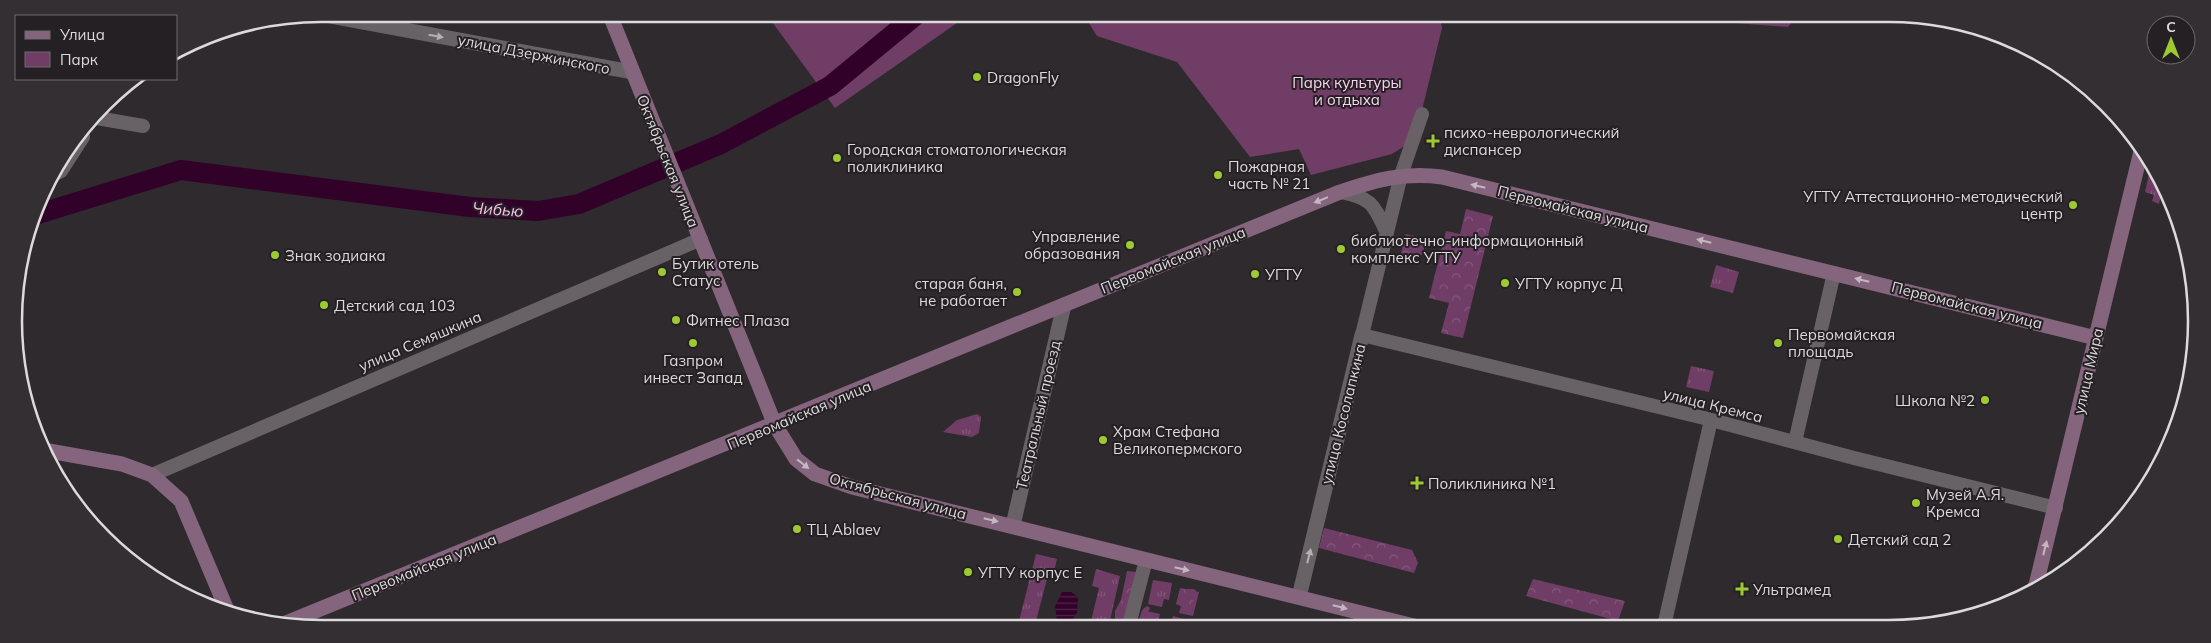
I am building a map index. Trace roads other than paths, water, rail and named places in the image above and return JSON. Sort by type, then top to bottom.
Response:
[{"type":"main road","name":"Октябрьская улица","points":[[613,22],[775,425],[796,459],[816,474],[852,487],[1013,525],[1390,620]]},
{"type":"main road","name":"улица Мира","points":[[2037,581],[2139,158]]},
{"type":"main road","name":"Первомайская улица","points":[[295,619],[775,425],[1340,192],[1374,180],[1401,175],[1419,174],[1442,178],[2096,338]]},
{"type":"main road","points":[[52,452],[122,464],[152,475],[181,501],[225,605]]},
{"type":"street","name":"улица Дзержинского","points":[[362,22],[632,72]]},
{"type":"street","name":"улица Косолапкина","points":[[1299,597],[1386,231],[1401,175],[1422,114]]},
{"type":"street","points":[[102,119],[143,126]]},
{"type":"street","points":[[1340,192],[1360,196],[1374,206],[1386,231]]},
{"type":"street","name":"улица Семяшкина","points":[[152,475],[701,239]]},
{"type":"street","points":[[1795,442],[1834,273]]},
{"type":"street","name":"Театральный проезд","points":[[1013,525],[1064,305]]},
{"type":"street","name":"улица Кремса","points":[[1362,335],[1711,420],[2056,508]]},
{"type":"street","points":[[1665,620],[1711,420]]},
{"type":"street","points":[[1130,620],[1146,560]]},
{"type":"waterway","name":"Чибью","points":[[43,213],[181,170],[470,207],[538,211],[579,204],[721,144],[830,86],[908,22]]},
{"type":"place","name":"DragonFly","points":[[977,77]]},
{"type":"place","name":"психо-неврологический диспансер","points":[[1433,141]]},
{"type":"place","name":"Городская стоматологическая поликлиника","points":[[837,158]]},
{"type":"place","name":"Пожарная часть № 21","points":[[1218,175]]},
{"type":"place","name":"УГТУ Аттестационно-методический центр","points":[[2073,205]]},
{"type":"place","name":"Управление образования","points":[[1130,245]]},
{"type":"place","name":"библиотечно-информационный комплекс УГТУ","points":[[1341,249]]},
{"type":"place","name":"Знак зодиака","points":[[275,255]]},
{"type":"place","name":"Бутик отель Статус","points":[[662,272]]},
{"type":"place","name":"УГТУ","points":[[1255,274]]},
{"type":"place","name":"УГТУ корпус Д","points":[[1505,283]]},
{"type":"place","name":"старая баня, не работает","points":[[1017,292]]},
{"type":"place","name":"Детский сад 103","points":[[324,305]]},
{"type":"place","name":"Фитнес Плаза","points":[[676,320]]},
{"type":"place","name":"Газпром инвест Запад","points":[[693,343]]},
{"type":"place","name":"Первомайская площадь","points":[[1778,343]]},
{"type":"place","name":"Школа №2","points":[[1985,400]]},
{"type":"place","name":"Храм Стефана Великопермского","points":[[1103,440]]},
{"type":"place","name":"Поликлиника №1","points":[[1417,483]]},
{"type":"place","name":"Музей А.Я. Кремса","points":[[1916,503]]},
{"type":"place","name":"ТЦ Ablaev","points":[[797,529]]},
{"type":"place","name":"Детский сад 2","points":[[1838,539]]},
{"type":"place","name":"УГТУ корпус Е","points":[[968,572]]},
{"type":"place","name":"Ультрамед","points":[[1742,589]]},
{"type":"park label","name":"Парк культуры и отдыха","points":[[1347,90]]}]
